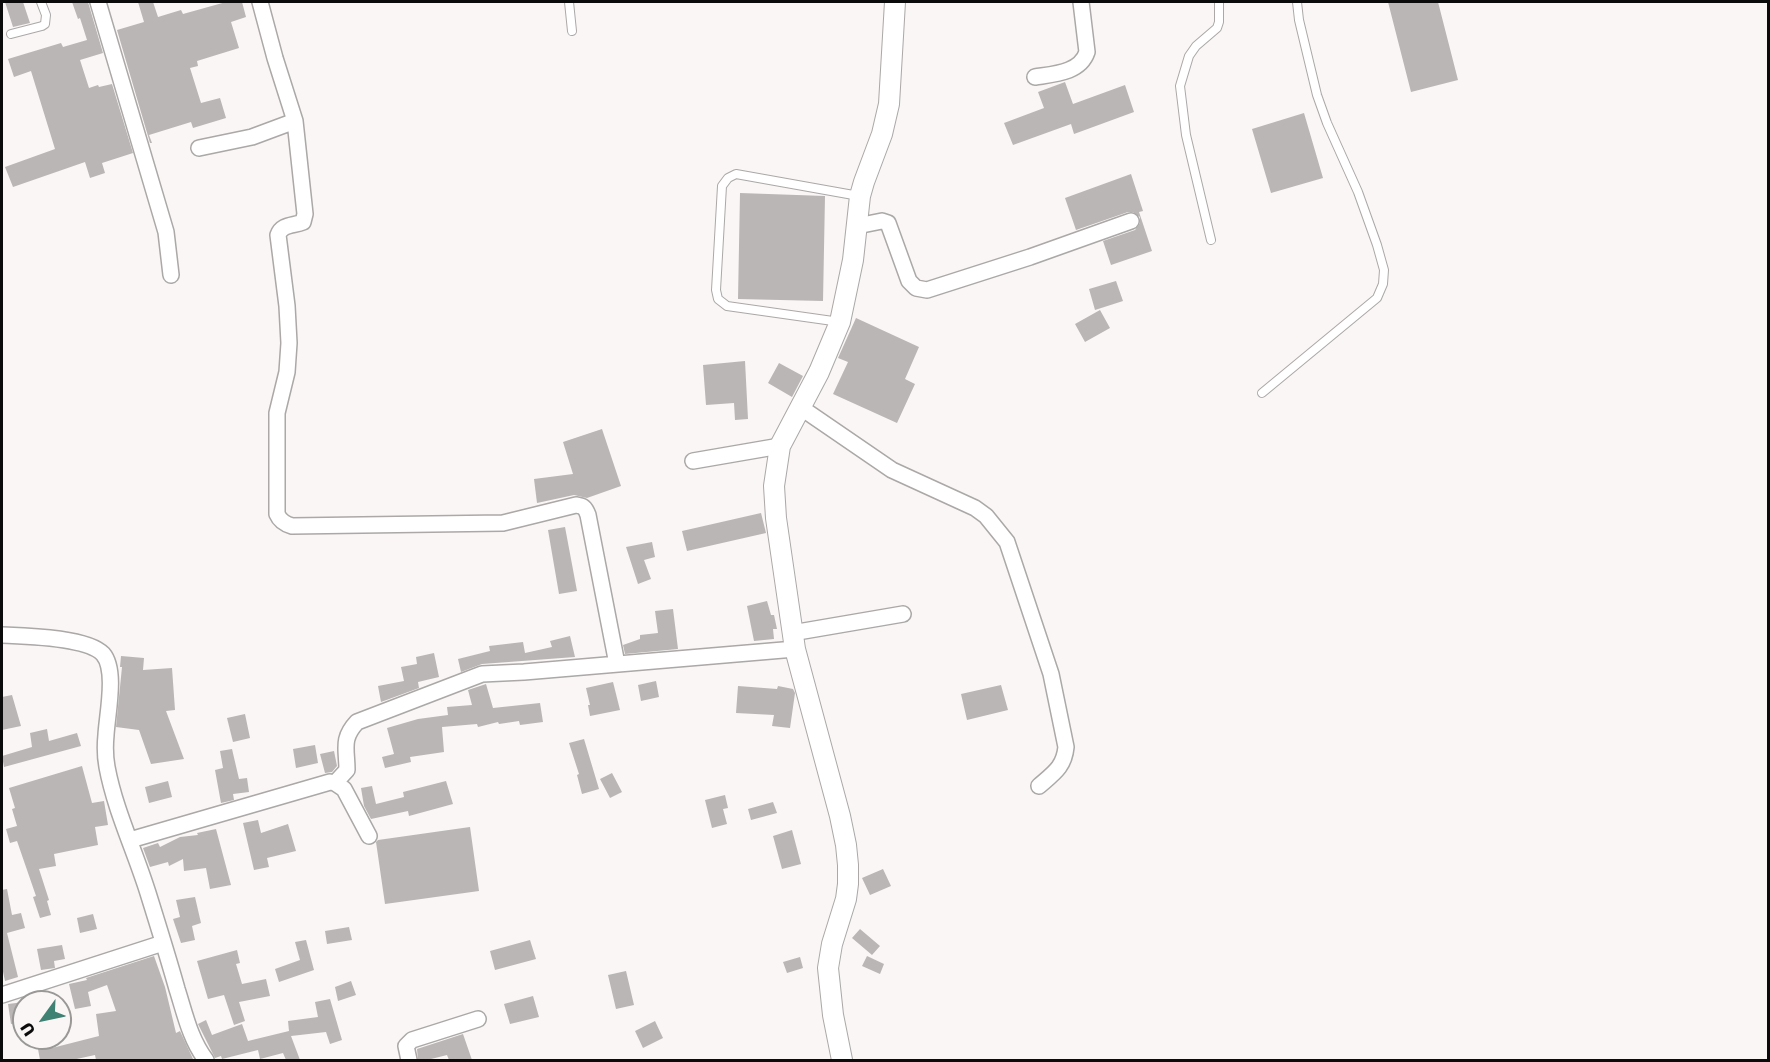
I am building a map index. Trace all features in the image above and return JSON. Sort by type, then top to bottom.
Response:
[{"type":"street","points":[[98,2],[166,232],[171,275]]},
{"type":"street","points":[[260,2],[278,69],[296,121],[305,214],[303,222],[284,226],[278,235],[289,343],[287,372],[276,413],[277,514],[279,519],[286,525],[292,526],[503,523],[576,505],[583,506],[588,515],[616,664]]},
{"type":"street","points":[[842,1060],[833,1016],[828,968],[832,944],[846,899],[847,855],[840,816],[793,641],[774,498],[780,446],[827,354],[840,322],[848,289],[860,196],[882,134],[889,104],[895,2]]},
{"type":"street","points":[[1035,77],[1071,69],[1086,56],[1081,2]]},
{"type":"street","points":[[199,148],[252,137],[296,121]]},
{"type":"street","points":[[857,226],[885,220],[891,227],[909,281],[916,288],[927,290],[1131,221]]},
{"type":"street","points":[[800,407],[892,470],[975,508],[986,516],[1007,543],[1052,674],[1066,747],[1065,758],[1060,767],[1039,786]]},
{"type":"street","points":[[693,461],[780,446]]},
{"type":"street","points":[[335,783],[347,770],[345,747],[347,737],[357,722],[482,674],[616,664],[793,641],[903,614]]},
{"type":"street","points":[[2,635],[75,641],[104,655],[108,663],[110,672],[105,736],[107,766],[118,807],[148,891],[185,1018],[196,1046],[206,1060]]},
{"type":"street","points":[[130,840],[325,782],[335,783],[344,789],[369,836]]},
{"type":"street","points":[[2,995],[163,943]]},
{"type":"street","points":[[409,1060],[406,1046],[412,1040],[478,1019]]},
{"type":"lane","points":[[11,34],[45,24],[46,15],[41,2]]},
{"type":"lane","points":[[569,2],[572,31]]},
{"type":"lane","points":[[1210,240],[1186,135],[1180,86],[1189,56],[1196,46],[1217,28],[1220,2]]},
{"type":"lane","points":[[1262,393],[1377,298],[1383,284],[1384,270],[1377,245],[1358,192],[1317,95],[1299,20],[1297,2]]},
{"type":"lane","points":[[840,322],[727,306],[720,301],[716,290],[722,186],[728,178],[736,174],[860,196]]},
{"type":"building","points":[[5,2],[23,2],[30,23],[13,27]]},
{"type":"building","points":[[72,2],[88,2],[103,53],[80,60],[89,88],[112,84],[133,153],[102,163],[105,173],[90,178],[85,162],[13,187],[5,167],[55,149],[31,71],[14,77],[8,59],[61,43],[63,47],[87,40]]},
{"type":"building","points":[[138,2],[153,2],[158,17],[181,10],[183,14],[226,2],[242,2],[246,17],[231,22],[239,48],[197,61],[198,66],[190,68],[201,103],[220,98],[226,118],[193,128],[191,122],[149,135],[152,143],[150,143],[117,30],[144,22]]},
{"type":"building","points":[[1388,2],[1438,2],[1458,80],[1411,92]]},
{"type":"building","points":[[1065,82],[1073,104],[1125,85],[1134,112],[1074,134],[1071,124],[1013,145],[1004,123],[1044,108],[1038,92]]},
{"type":"building","points":[[1304,113],[1323,178],[1271,193],[1252,129]]},
{"type":"building","points":[[1131,174],[1143,211],[1139,212],[1152,251],[1111,265],[1103,241],[1135,230],[1140,223],[1140,217],[1133,212],[1128,212],[1076,230],[1065,198]]},
{"type":"building","points":[[740,193],[825,196],[823,301],[738,299]]},
{"type":"building","points":[[1116,281],[1123,301],[1095,310],[1089,289]]},
{"type":"building","points":[[1100,310],[1110,328],[1085,342],[1075,324]]},
{"type":"building","points":[[856,318],[919,347],[905,379],[915,384],[897,423],[833,394],[848,362],[838,358]]},
{"type":"building","points":[[745,361],[748,419],[735,420],[734,403],[706,405],[703,365]]},
{"type":"building","points":[[779,363],[803,376],[792,397],[768,383]]},
{"type":"building","points":[[602,429],[621,486],[587,498],[574,495],[537,503],[534,479],[573,474],[563,442]]},
{"type":"building","points":[[761,513],[766,533],[687,551],[682,531]]},
{"type":"building","points":[[565,527],[577,591],[559,594],[548,530]]},
{"type":"building","points":[[652,542],[655,557],[644,560],[651,579],[638,584],[626,547]]},
{"type":"building","points":[[767,601],[771,615],[774,615],[777,629],[773,629],[774,639],[754,641],[747,606]]},
{"type":"building","points":[[673,609],[678,649],[625,654],[623,645],[640,639],[640,635],[658,633],[655,611]]},
{"type":"building","points":[[570,636],[575,657],[482,664],[461,672],[458,659],[490,651],[489,646],[523,642],[525,653],[552,647],[550,641]]},
{"type":"building","points":[[434,653],[439,677],[418,682],[419,688],[381,702],[378,686],[404,681],[401,667],[417,664],[416,657]]},
{"type":"building","points":[[121,656],[144,658],[143,670],[172,668],[175,710],[166,711],[184,759],[151,764],[139,730],[116,727]]},
{"type":"building","points":[[656,681],[659,697],[641,701],[638,685]]},
{"type":"building","points":[[613,682],[620,710],[590,716],[586,688]]},
{"type":"building","points":[[486,684],[493,708],[540,703],[543,722],[520,725],[519,721],[499,724],[498,722],[478,727],[477,724],[442,727],[444,752],[410,757],[411,762],[385,768],[382,757],[394,754],[387,728],[418,719],[448,715],[447,707],[472,705],[468,690]]},
{"type":"building","points":[[1001,685],[1008,710],[967,720],[961,694]]},
{"type":"building","points":[[738,686],[777,689],[778,686],[793,689],[795,693],[790,728],[772,726],[774,715],[736,713]]},
{"type":"building","points":[[12,695],[21,726],[2,730],[2,697]]},
{"type":"building","points":[[245,714],[250,738],[233,742],[227,718]]},
{"type":"building","points":[[47,729],[49,741],[77,733],[81,746],[4,767],[2,756],[32,747],[30,733]]},
{"type":"building","points":[[584,739],[599,789],[582,794],[577,775],[579,774],[569,743]]},
{"type":"building","points":[[315,745],[318,763],[296,768],[293,749]]},
{"type":"building","points":[[232,749],[239,779],[247,778],[249,792],[233,794],[234,800],[221,803],[215,770],[223,768],[220,751]]},
{"type":"building","points":[[334,751],[337,766],[332,772],[325,773],[320,754]]},
{"type":"building","points":[[82,766],[92,803],[104,801],[108,825],[95,827],[98,845],[54,854],[56,866],[39,869],[49,900],[47,901],[51,915],[40,918],[33,897],[36,896],[17,841],[10,843],[6,829],[17,826],[9,788]]},
{"type":"building","points":[[612,773],[622,792],[610,798],[600,779]]},
{"type":"building","points":[[168,781],[172,797],[149,803],[145,787]]},
{"type":"building","points":[[446,781],[453,804],[409,816],[408,811],[371,819],[364,806],[361,788],[372,786],[376,804],[404,797],[403,792]]},
{"type":"building","points":[[725,795],[728,808],[723,809],[727,824],[712,828],[705,800]]},
{"type":"building","points":[[773,802],[777,813],[751,820],[748,809]]},
{"type":"building","points":[[258,820],[261,833],[288,824],[296,851],[267,858],[269,867],[254,870],[243,823]]},
{"type":"building","points":[[470,827],[479,891],[385,904],[376,842],[378,840]]},
{"type":"building","points":[[216,829],[231,885],[210,889],[206,868],[184,871],[183,859],[169,866],[168,862],[150,867],[143,848],[158,843],[160,847],[180,837],[198,835],[197,833]]},
{"type":"building","points":[[792,830],[801,864],[782,869],[773,836]]},
{"type":"building","points":[[883,869],[891,886],[870,895],[862,878]]},
{"type":"building","points":[[7,889],[12,915],[21,913],[25,928],[7,933],[18,977],[5,981],[2,967],[2,890]]},
{"type":"building","points":[[195,897],[201,923],[192,926],[195,940],[181,943],[173,919],[180,917],[176,900]]},
{"type":"building","points":[[93,914],[97,929],[80,933],[77,918]]},
{"type":"building","points":[[349,927],[352,940],[327,944],[325,931]]},
{"type":"building","points":[[860,929],[880,946],[872,955],[852,938]]},
{"type":"building","points":[[306,940],[314,970],[279,982],[275,969],[300,960],[295,942]]},
{"type":"building","points":[[530,940],[536,959],[495,970],[490,951]]},
{"type":"building","points":[[62,945],[65,959],[54,961],[55,968],[41,970],[37,949]]},
{"type":"building","points":[[237,950],[240,963],[236,964],[242,984],[266,979],[270,996],[239,1002],[245,1021],[234,1025],[224,995],[208,999],[197,961]]},
{"type":"building","points":[[154,956],[165,987],[176,1033],[180,1031],[193,1059],[96,1060],[95,1055],[72,1060],[40,1060],[38,1050],[72,1050],[72,1043],[99,1036],[96,1014],[116,1011],[107,985],[88,992],[91,1006],[75,1009],[69,984],[87,980],[86,978]]},
{"type":"building","points":[[867,956],[884,964],[880,974],[862,966]]},
{"type":"building","points":[[800,957],[803,968],[787,973],[783,962]]},
{"type":"building","points":[[626,971],[634,1005],[616,1009],[608,975]]},
{"type":"building","points":[[351,981],[356,995],[338,1001],[335,987]]},
{"type":"building","points":[[533,996],[539,1017],[510,1024],[504,1004]]},
{"type":"building","points":[[330,999],[342,1040],[330,1044],[326,1032],[291,1036],[300,1060],[286,1060],[283,1053],[260,1059],[258,1050],[222,1059],[221,1056],[215,1058],[198,1024],[206,1020],[212,1035],[242,1024],[248,1041],[289,1031],[288,1021],[318,1017],[315,1002]]},
{"type":"building","points":[[8,1004],[12,1004],[12,1024],[11,1024]]},
{"type":"building","points":[[655,1021],[663,1038],[643,1048],[635,1031]]},
{"type":"building","points":[[463,1034],[472,1060],[449,1060],[447,1055],[418,1060],[417,1049]]}]
